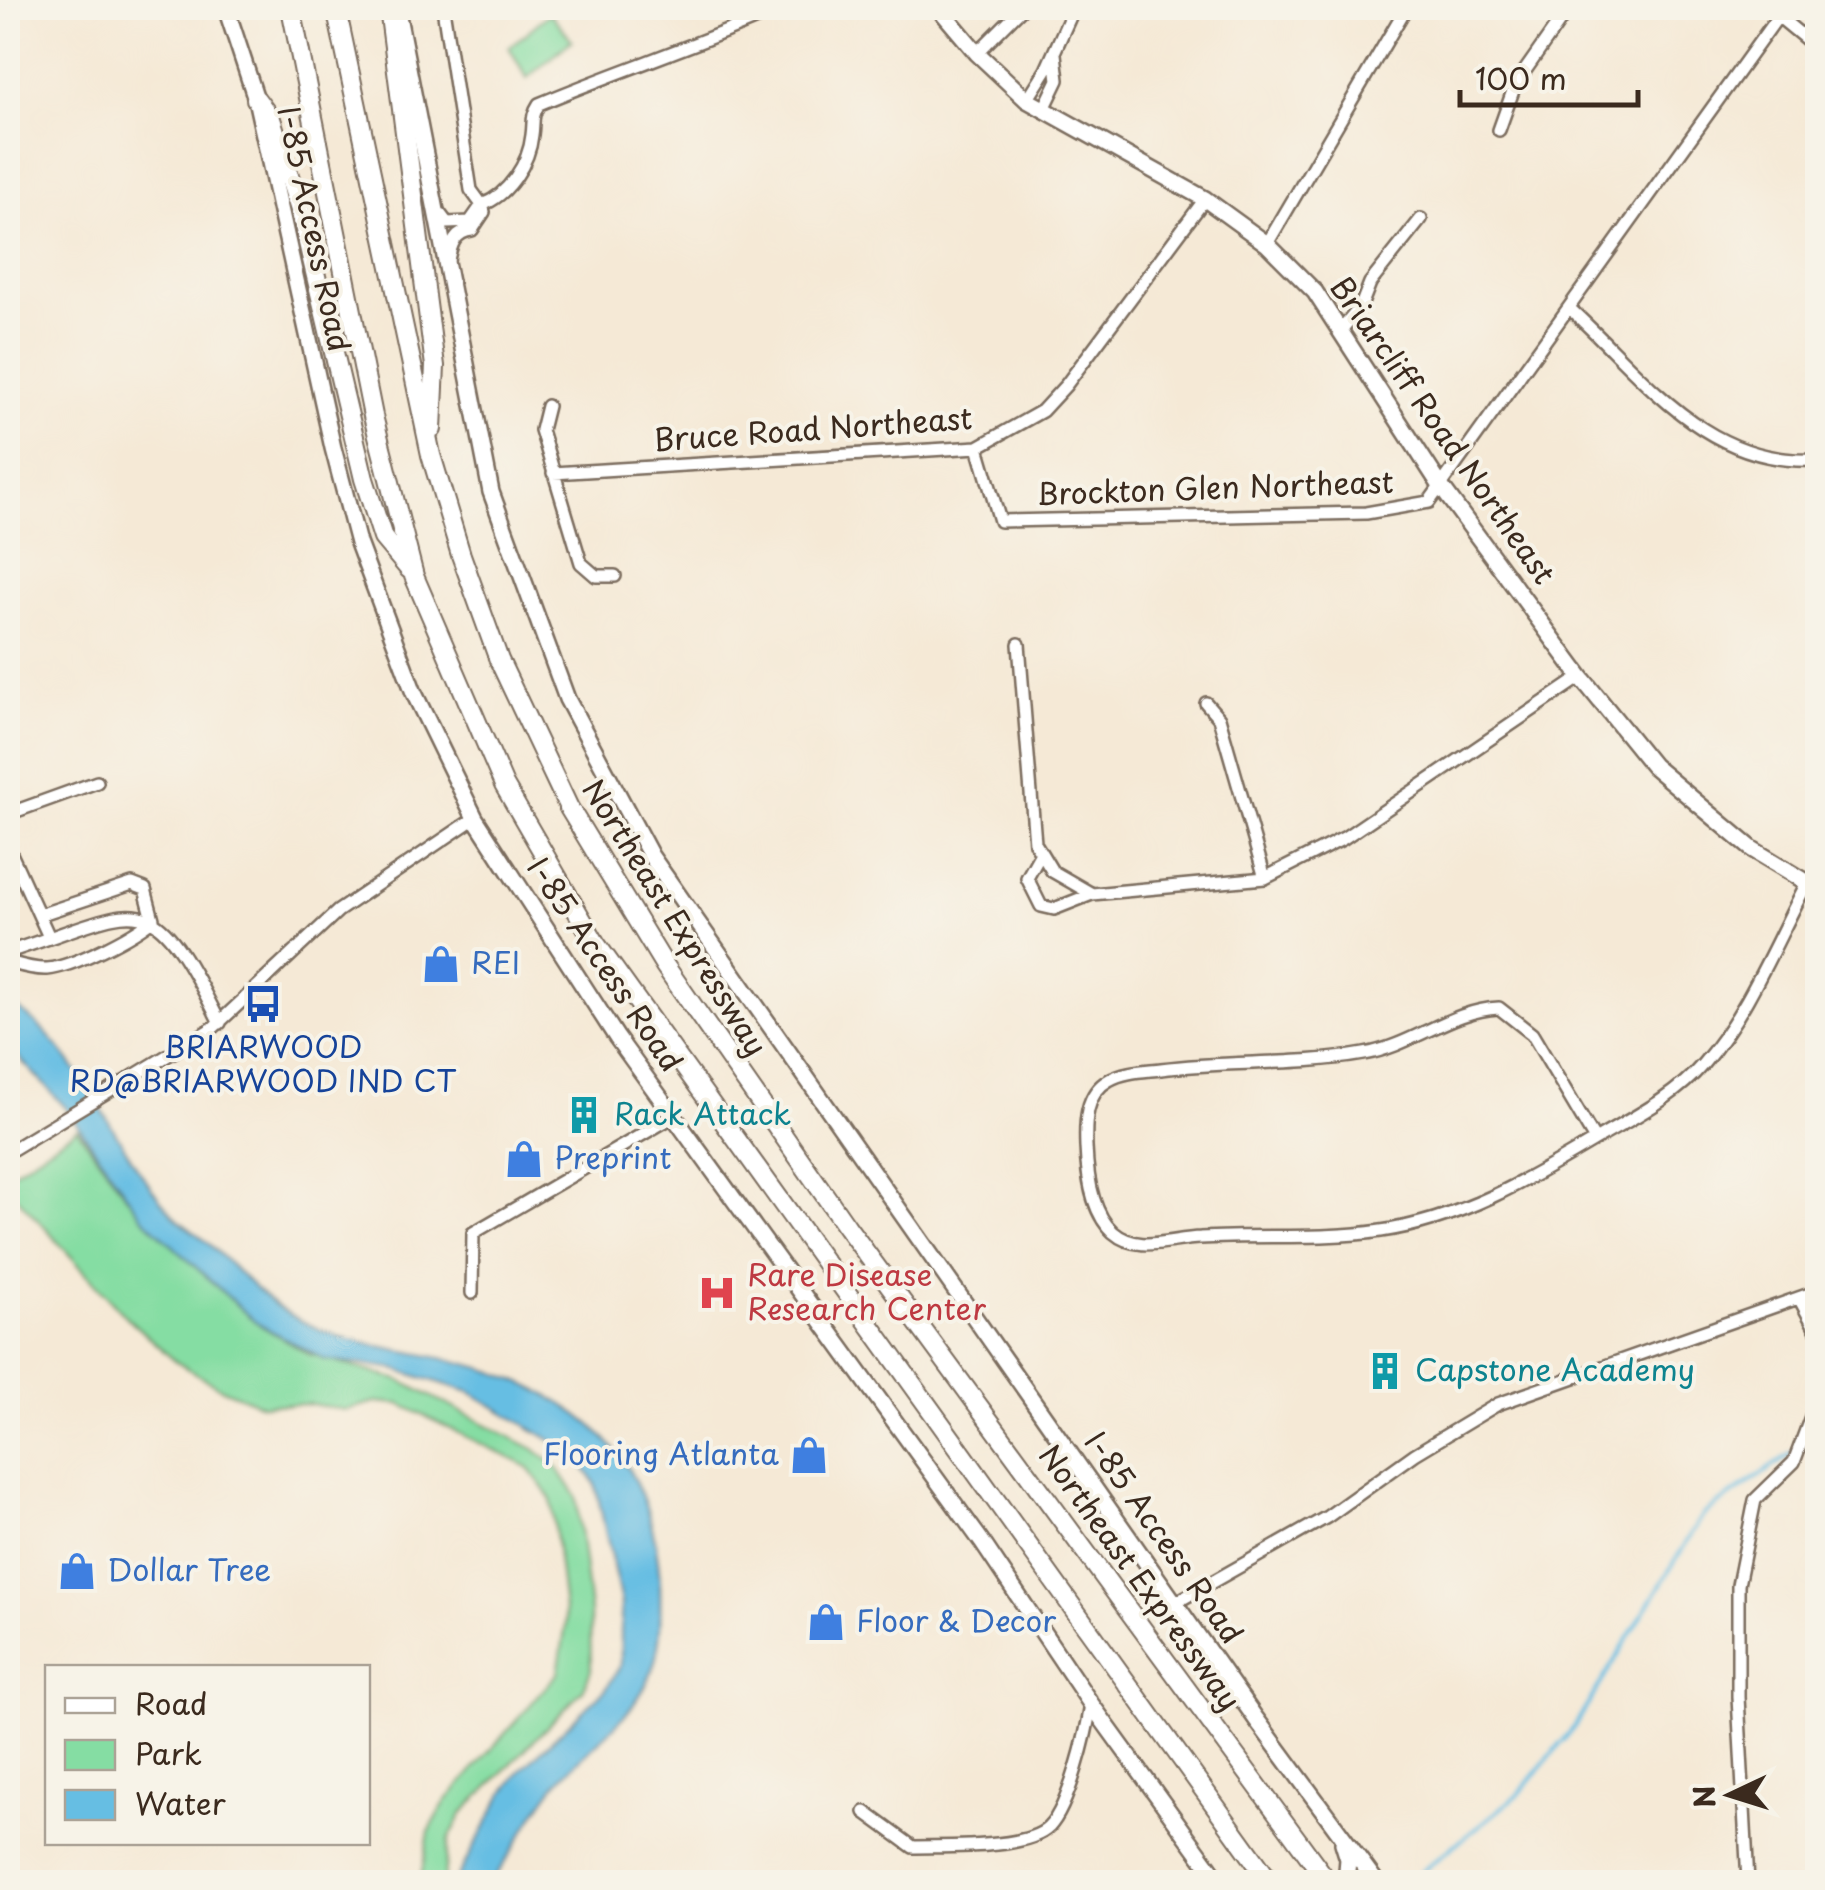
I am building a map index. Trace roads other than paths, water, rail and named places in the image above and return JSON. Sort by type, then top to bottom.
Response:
[{"type":"highway","points":[[291,8],[373,416],[414,576],[504,786],[596,944],[1270,1882]]},
{"type":"highway","name":"Northeast Expressway","points":[[336,8],[432,454],[461,555],[499,660],[551,773],[605,872],[665,966],[847,1226],[1328,1882]]},
{"type":"highway","points":[[392,8],[435,366],[432,454]]},
{"type":"highway","points":[[256,99],[271,120],[301,213],[364,479],[383,538],[414,576]]},
{"type":"main road","name":"I-85 Access Road","points":[[226,8],[256,99],[333,448],[358,543],[414,693],[474,818],[526,903],[674,1116],[982,1542],[1091,1704],[1220,1882]]},
{"type":"main road","name":"I-85 Access Road","points":[[392,8],[491,492],[567,699],[638,837],[1175,1603],[1376,1882]]},
{"type":"main road","name":"Briarcliff Road Northeast","points":[[939,8],[977,53],[1027,100],[1205,200],[1267,244],[1315,292],[1342,328],[1442,488],[1581,676],[1654,766],[1752,849],[1812,886]]},
{"type":"main road","points":[[1332,1820],[1348,1859],[1347,1882]]},
{"type":"main road","points":[[1347,1882],[1363,1864]]},
{"type":"street","points":[[435,208],[448,223],[472,230],[484,212],[471,190],[443,8]]},
{"type":"street","points":[[482,205],[498,198],[523,166],[532,136],[532,115],[539,104],[626,67],[682,52],[782,8]]},
{"type":"street","points":[[977,53],[1022,8]]},
{"type":"street","points":[[1027,100],[1074,8]]},
{"type":"street","points":[[1267,244],[1406,8]]},
{"type":"street","points":[[1500,130],[1514,85],[1569,8]]},
{"type":"street","points":[[1442,488],[1781,12],[1818,49]]},
{"type":"street","points":[[1043,111],[1058,80],[1055,51]]},
{"type":"street","name":"Bruce Road Northeast","points":[[553,473],[978,447],[1042,411],[1066,386],[1205,200]]},
{"type":"street","points":[[1342,328],[1362,306],[1370,283],[1421,219]]},
{"type":"street","points":[[446,268],[451,243],[462,227]]},
{"type":"street","points":[[1569,308],[1700,432],[1747,454],[1788,462],[1818,460]]},
{"type":"street","points":[[547,406],[542,430],[581,563],[596,576],[614,576]]},
{"type":"street","name":"Brockton Glen Northeast","points":[[978,447],[1000,521],[1366,513],[1422,506],[1442,488]]},
{"type":"street","points":[[1019,644],[1032,816],[1041,853],[1052,870],[1092,894]]},
{"type":"street","points":[[1041,853],[1027,878],[1041,906],[1054,910],[1092,894],[1265,878],[1344,838],[1581,676]]},
{"type":"street","points":[[1206,703],[1219,718],[1265,878]]},
{"type":"street","points":[[8,814],[97,782]]},
{"type":"street","points":[[10,1150],[220,1023],[338,911],[474,818]]},
{"type":"street","points":[[8,847],[49,937]]},
{"type":"street","points":[[38,915],[132,884],[145,888],[153,919]]},
{"type":"street","points":[[1595,1140],[1532,1034],[1499,1008],[1481,1009],[1398,1046],[1365,1054],[1307,1062],[1210,1063],[1132,1073],[1110,1079],[1096,1091],[1085,1118],[1088,1174],[1097,1208],[1110,1230],[1129,1242],[1382,1231],[1438,1219],[1514,1188],[1666,1098],[1702,1065],[1745,1002],[1812,886]]},
{"type":"street","points":[[8,952],[95,919],[130,914],[153,919],[179,943],[220,1023]]},
{"type":"street","points":[[8,962],[46,969],[66,964],[134,935],[153,919]]},
{"type":"street","points":[[472,1292],[473,1233],[674,1116]]},
{"type":"street","points":[[1175,1603],[1327,1517],[1415,1454],[1498,1404],[1818,1291]]},
{"type":"street","points":[[1799,1298],[1818,1333]]},
{"type":"street","points":[[1748,1882],[1738,1584],[1755,1500],[1762,1488],[1794,1462],[1818,1398]]},
{"type":"street","points":[[866,1812],[913,1847],[1032,1837],[1050,1827],[1068,1785],[1091,1704]]},
{"type":"water","points":[[8,1002],[57,1045],[153,1191],[174,1216],[270,1301],[320,1330],[463,1363],[529,1386],[590,1424],[632,1475],[646,1507],[660,1584],[660,1634],[653,1669],[630,1710],[549,1794],[491,1882],[455,1882],[503,1794],[523,1768],[606,1689],[621,1665],[621,1602],[595,1483],[574,1454],[470,1392],[391,1368],[325,1360],[255,1322],[142,1217],[66,1108],[8,1046]]},
{"type":"waterway","points":[[1805,1445],[1818,1437]]},
{"type":"waterway","points":[[1421,1872],[1519,1794],[1575,1726],[1703,1515],[1792,1453]]},
{"type":"place","name":"REI","points":[[441,964]]},
{"type":"place","name":"BRIARWOOD RD@BRIARWOOD IND CT","points":[[263,1004]]},
{"type":"place","name":"Rack Attack","points":[[584,1115]]},
{"type":"place","name":"Preprint","points":[[524,1159]]},
{"type":"place","name":"Rare Disease Research Center","points":[[717,1293]]},
{"type":"place","name":"Capstone Academy","points":[[1385,1371]]},
{"type":"place","name":"Flooring Atlanta","points":[[809,1455]]},
{"type":"place","name":"Dollar Tree","points":[[77,1571]]},
{"type":"place","name":"Floor & Decor","points":[[826,1622]]}]
